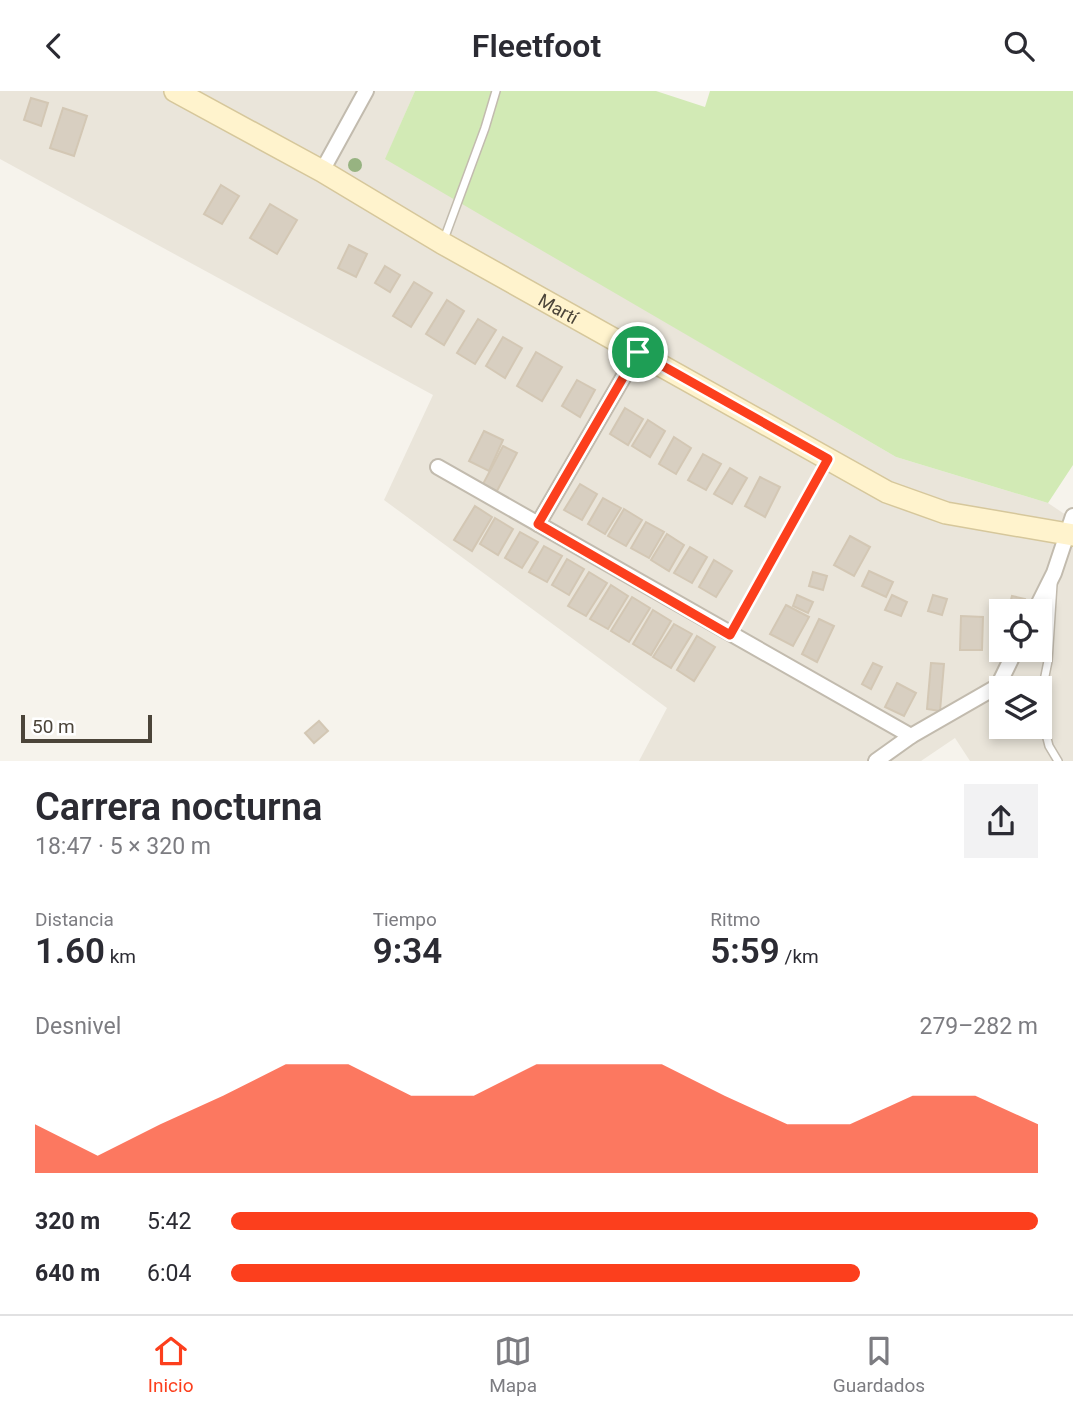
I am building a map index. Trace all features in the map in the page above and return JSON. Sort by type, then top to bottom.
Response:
[{"type":"main road","name":"Martí","points":[[175,91],[322,171],[442,243],[887,492],[946,513],[1071,529]]},
{"type":"street","points":[[322,171],[366,91]]},
{"type":"street","points":[[538,524],[638,352]]},
{"type":"street","points":[[438,467],[911,736]]},
{"type":"street","points":[[1041,599],[1071,529]]},
{"type":"street","points":[[876,761],[911,736],[998,686],[1010,662]]},
{"type":"lane","points":[[442,243],[496,91]]},
{"type":"lane","points":[[1045,676],[1054,573]]},
{"type":"lane","points":[[1047,739],[1058,761]]},
{"type":"path","points":[[730,635],[828,459]]},
{"type":"shaded area","points":[[0,91],[415,91],[386,158],[896,457],[1048,503],[1066,515],[1073,516],[1073,761],[970,761],[955,738],[921,761],[639,761],[667,708],[384,500],[433,395],[0,159]]},
{"type":"green space","points":[[415,91],[656,91],[705,107],[710,91],[1073,91],[1073,465],[1048,503],[896,457],[385,159]]},
{"type":"building","points":[[31,98],[48,103],[41,126],[24,120]]},
{"type":"building","points":[[63,108],[87,116],[74,156],[50,148]]},
{"type":"building","points":[[221,185],[239,196],[222,224],[204,214]]},
{"type":"building","points":[[270,204],[297,220],[277,254],[250,238]]},
{"type":"building","points":[[349,245],[367,254],[356,277],[338,268]]},
{"type":"building","points":[[385,266],[400,275],[390,292],[375,283]]},
{"type":"building","points":[[414,282],[432,293],[411,327],[393,316]]},
{"type":"building","points":[[447,300],[464,311],[444,345],[426,334]]},
{"type":"building","points":[[478,319],[496,330],[475,364],[457,353]]},
{"type":"building","points":[[503,337],[522,348],[505,378],[486,366]]},
{"type":"building","points":[[536,352],[562,367],[542,401],[517,386]]},
{"type":"building","points":[[577,380],[595,390],[580,417],[562,406]]},
{"type":"building","points":[[625,408],[643,419],[628,445],[610,434]]},
{"type":"building","points":[[648,420],[665,431],[650,457],[632,446]]},
{"type":"building","points":[[484,431],[503,440],[489,471],[469,461]]},
{"type":"building","points":[[674,437],[691,448],[676,474],[659,464]]},
{"type":"building","points":[[503,446],[517,453],[497,491],[483,484]]},
{"type":"building","points":[[703,454],[721,464],[706,490],[688,480]]},
{"type":"building","points":[[730,468],[747,478],[732,504],[714,494]]},
{"type":"building","points":[[760,477],[780,487],[765,517],[745,506]]},
{"type":"building","points":[[580,484],[597,494],[582,520],[564,510]]},
{"type":"building","points":[[603,498],[621,508],[605,534],[588,524]]},
{"type":"building","points":[[475,506],[492,517],[472,551],[454,540]]},
{"type":"building","points":[[624,509],[642,520],[626,546],[608,536]]},
{"type":"building","points":[[495,518],[513,529],[498,555],[480,544]]},
{"type":"building","points":[[646,522],[664,532],[649,558],[631,548]]},
{"type":"building","points":[[520,532],[538,542],[522,568],[505,558]]},
{"type":"building","points":[[667,534],[684,545],[669,571],[651,560]]},
{"type":"building","points":[[850,536],[870,547],[854,576],[834,565]]},
{"type":"building","points":[[544,546],[562,556],[547,582],[529,572]]},
{"type":"building","points":[[690,547],[707,557],[692,583],[674,573]]},
{"type":"building","points":[[567,559],[584,569],[569,595],[552,585]]},
{"type":"building","points":[[714,560],[732,571],[716,597],[699,587]]},
{"type":"building","points":[[869,571],[893,582],[886,597],[862,586]]},
{"type":"building","points":[[589,572],[607,583],[586,616],[568,606]]},
{"type":"building","points":[[813,572],[827,576],[823,590],[809,586]]},
{"type":"building","points":[[611,585],[628,596],[608,629],[590,619]]},
{"type":"building","points":[[797,595],[813,602],[808,613],[793,606]]},
{"type":"building","points":[[892,595],[907,602],[901,616],[885,610]]},
{"type":"building","points":[[933,595],[947,599],[942,615],[928,611]]},
{"type":"building","points":[[632,597],[650,608],[629,642],[611,631]]},
{"type":"building","points":[[786,605],[809,617],[793,646],[770,634]]},
{"type":"building","points":[[653,610],[671,621],[651,655],[633,644]]},
{"type":"building","points":[[961,616],[983,617],[982,650],[960,650]]},
{"type":"building","points":[[819,619],[834,626],[817,662],[802,654]]},
{"type":"building","points":[[674,624],[692,634],[671,668],[653,657]]},
{"type":"building","points":[[697,636],[715,647],[694,681],[677,670]]},
{"type":"building","points":[[873,663],[882,667],[871,689],[862,684]]},
{"type":"building","points":[[931,663],[944,664],[940,711],[927,709]]},
{"type":"building","points":[[897,683],[916,693],[904,716],[885,707]]},
{"type":"building","points":[[319,721],[328,731],[314,743],[305,733]]},
{"type":"route","points":[[638,352],[828,459],[730,635],[538,524],[638,352]]}]
